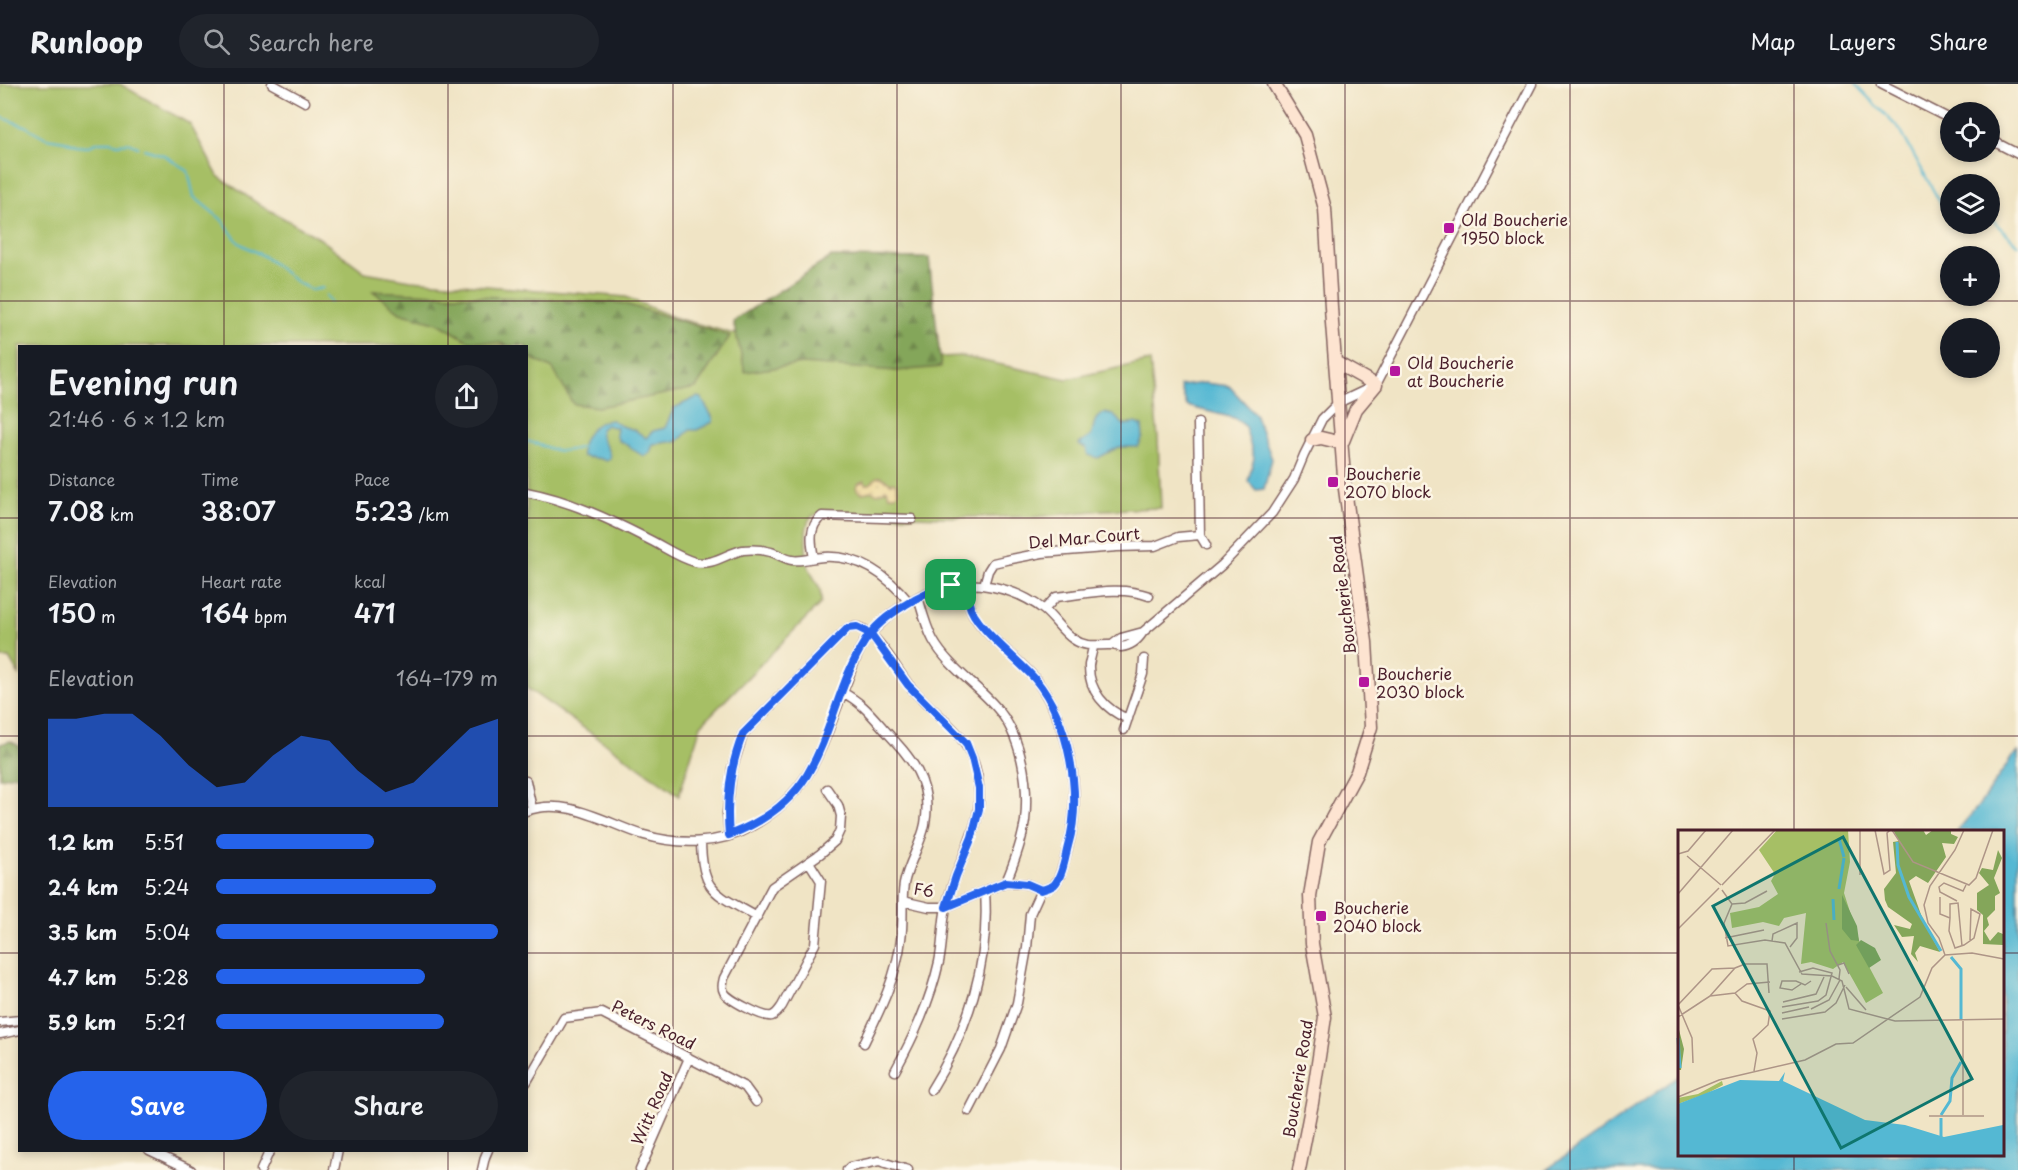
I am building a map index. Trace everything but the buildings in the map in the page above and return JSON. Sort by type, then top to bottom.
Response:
[{"type":"main road","name":"Boucherie Road","points":[[1274,84],[1305,135],[1325,209],[1345,489],[1366,642],[1371,728],[1357,772],[1319,842],[1310,896],[1312,944],[1325,1017],[1299,1170]]},
{"type":"main road","points":[[1312,440],[1321,438],[1342,443],[1356,410],[1376,386],[1335,362]]},
{"type":"street","points":[[272,84],[305,102]]},
{"type":"street","points":[[529,810],[542,807],[588,813],[643,835],[665,840],[701,842],[748,828],[785,802],[807,775],[822,744],[857,656],[871,634],[886,616],[936,589],[951,585],[984,585],[1005,589],[1024,597],[1044,610],[1072,639],[1093,647],[1112,645],[1121,647],[1137,641],[1143,632],[1222,565],[1272,513],[1294,479],[1322,419],[1338,403],[1376,386],[1532,84]]},
{"type":"street","points":[[1881,84],[1940,114]]},
{"type":"street","points":[[2000,145],[2018,154]]},
{"type":"street","points":[[1198,423],[1200,535],[1206,545]]},
{"type":"street","points":[[528,493],[562,502],[607,519],[681,558],[699,563],[714,562],[744,550],[769,551],[792,560],[835,556],[856,560],[879,572],[896,586],[909,602]]},
{"type":"street","points":[[813,558],[812,530],[816,521],[822,516],[912,519]]},
{"type":"street","name":"Del Mar Court","points":[[984,585],[993,563],[1052,552],[1155,546],[1178,537],[1200,535]]},
{"type":"street","points":[[918,597],[933,640],[953,666],[998,708],[1012,732],[1021,762],[1026,793],[1024,822],[1015,859],[1006,882],[1027,884],[1041,890],[1054,885],[1060,874],[1070,840],[1074,804],[1072,767],[1064,732],[1037,681],[1010,652],[990,636],[975,618],[969,604],[970,585]]},
{"type":"street","points":[[1044,610],[1056,597],[1119,590],[1140,592],[1149,596]]},
{"type":"street","points":[[729,835],[728,813],[732,770],[743,734],[848,628],[857,627],[871,634],[908,685],[966,743],[979,788],[979,809],[972,837],[946,907],[939,960],[929,999],[917,1029],[895,1071]]},
{"type":"street","points":[[1093,647],[1089,665],[1092,682],[1105,706],[1115,714],[1128,719]]},
{"type":"street","points":[[1124,730],[1143,674],[1144,659]]},
{"type":"street","points":[[842,692],[858,700],[913,760],[921,778],[926,802],[925,824],[908,870],[903,901],[902,940],[894,975],[884,1002],[864,1042]]},
{"type":"street","points":[[809,862],[821,881],[815,944],[783,1006],[777,1013],[764,1016],[727,997],[722,987],[724,978],[772,888],[835,841],[840,830],[838,805],[826,789]]},
{"type":"street","points":[[701,842],[702,867],[708,884],[717,894],[757,917]]},
{"type":"street","name":"F6","points":[[903,901],[929,907],[946,907],[1006,882]]},
{"type":"street","points":[[969,1111],[1001,1049],[1017,1003],[1027,948],[1030,914],[1041,890]]},
{"type":"street","points":[[931,1090],[948,1063],[965,1024],[977,986],[984,944],[985,892]]},
{"type":"street","name":"Peters Road","points":[[528,1080],[564,1018],[602,1013],[745,1087],[756,1102]]},
{"type":"street","points":[[0,1022],[18,1020]]},
{"type":"street","points":[[0,1034],[18,1030]]},
{"type":"street","name":"Witt Road","points":[[640,1170],[689,1058]]},
{"type":"street","points":[[152,1152],[191,1170]]},
{"type":"street","points":[[261,1170],[269,1152]]},
{"type":"street","points":[[334,1170],[338,1152]]},
{"type":"street","points":[[482,1170],[487,1152]]},
{"type":"street","points":[[847,1170],[850,1167],[879,1161],[908,1170]]},
{"type":"green space","points":[[0,84],[120,84],[190,124],[218,176],[260,205],[319,238],[365,272],[411,280],[626,297],[673,317],[791,350],[868,361],[960,356],[1067,379],[1150,361],[1158,438],[1161,508],[1104,510],[1035,517],[824,513],[811,517],[807,527],[807,557],[809,568],[819,588],[821,603],[701,725],[679,795],[528,689],[528,345],[18,345],[18,673],[9,658],[0,658]]},
{"type":"green space","points":[[831,257],[929,258],[941,367],[897,371],[802,364],[745,372],[733,321]]},
{"type":"green space","points":[[373,291],[622,303],[730,336],[696,388],[598,407],[573,404],[553,369],[528,356],[528,345],[469,341],[438,323],[400,312]]},
{"type":"green space","points":[[10,741],[18,745],[18,774],[0,778],[0,744]]},
{"type":"sand","points":[[877,477],[891,483],[894,482],[898,491],[896,495],[889,495],[887,489],[878,494],[871,491],[863,493],[858,491],[856,487],[859,483],[864,481],[870,484]]},
{"type":"water","points":[[1204,383],[1229,386],[1255,414],[1272,459],[1264,489],[1256,490],[1248,481],[1254,458],[1245,426],[1234,418],[1187,406],[1180,386]]},
{"type":"water","points":[[697,397],[701,398],[713,422],[697,430],[690,430],[678,441],[653,444],[650,453],[645,456],[619,441],[616,435],[617,428],[606,425],[601,429],[601,433],[610,459],[606,461],[582,456],[585,437],[599,423],[612,420],[621,426],[635,430],[646,438],[653,431],[665,428],[674,408]]},
{"type":"water","points":[[1105,413],[1113,415],[1124,425],[1136,423],[1142,426],[1143,437],[1138,447],[1119,447],[1098,458],[1088,455],[1086,448],[1079,444],[1091,436],[1096,420]]},
{"type":"water","points":[[2018,752],[2018,1170],[1546,1170],[1678,1077],[1678,1155],[2003,1155],[2003,830],[1958,830],[1980,804],[2012,757]]},
{"type":"waterway","points":[[1855,84],[1900,130],[1940,202]]},
{"type":"waterway","points":[[0,117],[25,126],[46,138],[65,141],[76,146],[87,147],[98,142],[110,142],[129,143],[138,147]]},
{"type":"waterway","points":[[144,149],[164,155],[188,171],[194,197],[221,219],[239,243],[265,257],[298,283],[312,290],[323,288]]},
{"type":"waterway","points":[[2000,228],[2018,245]]},
{"type":"waterway","points":[[326,295],[331,302]]},
{"type":"waterway","points":[[528,441],[558,451],[582,447]]},
{"type":"place","name":"Old Boucherie 1950 block","points":[[1449,228]]},
{"type":"place","name":"Old Boucherie at Boucherie","points":[[1395,371]]},
{"type":"place","name":"Boucherie 2070 block","points":[[1333,482]]},
{"type":"place","name":"Boucherie 2030 block","points":[[1364,682]]},
{"type":"place","name":"Boucherie 2040 block","points":[[1321,916]]},
{"type":"route","points":[[951,585],[918,597],[886,616],[871,634],[866,639],[857,656],[822,744],[807,775],[776,810],[748,828],[729,835],[728,813],[732,770],[743,734],[848,628],[857,627],[871,634],[908,685],[966,743],[972,758],[979,788],[979,809],[972,837],[946,907],[1006,882],[1027,884],[1041,890],[1054,885],[1060,874],[1070,840],[1074,804],[1072,767],[1064,732],[1037,681],[1010,652],[990,636],[975,618],[969,604],[970,585],[951,585]]}]
